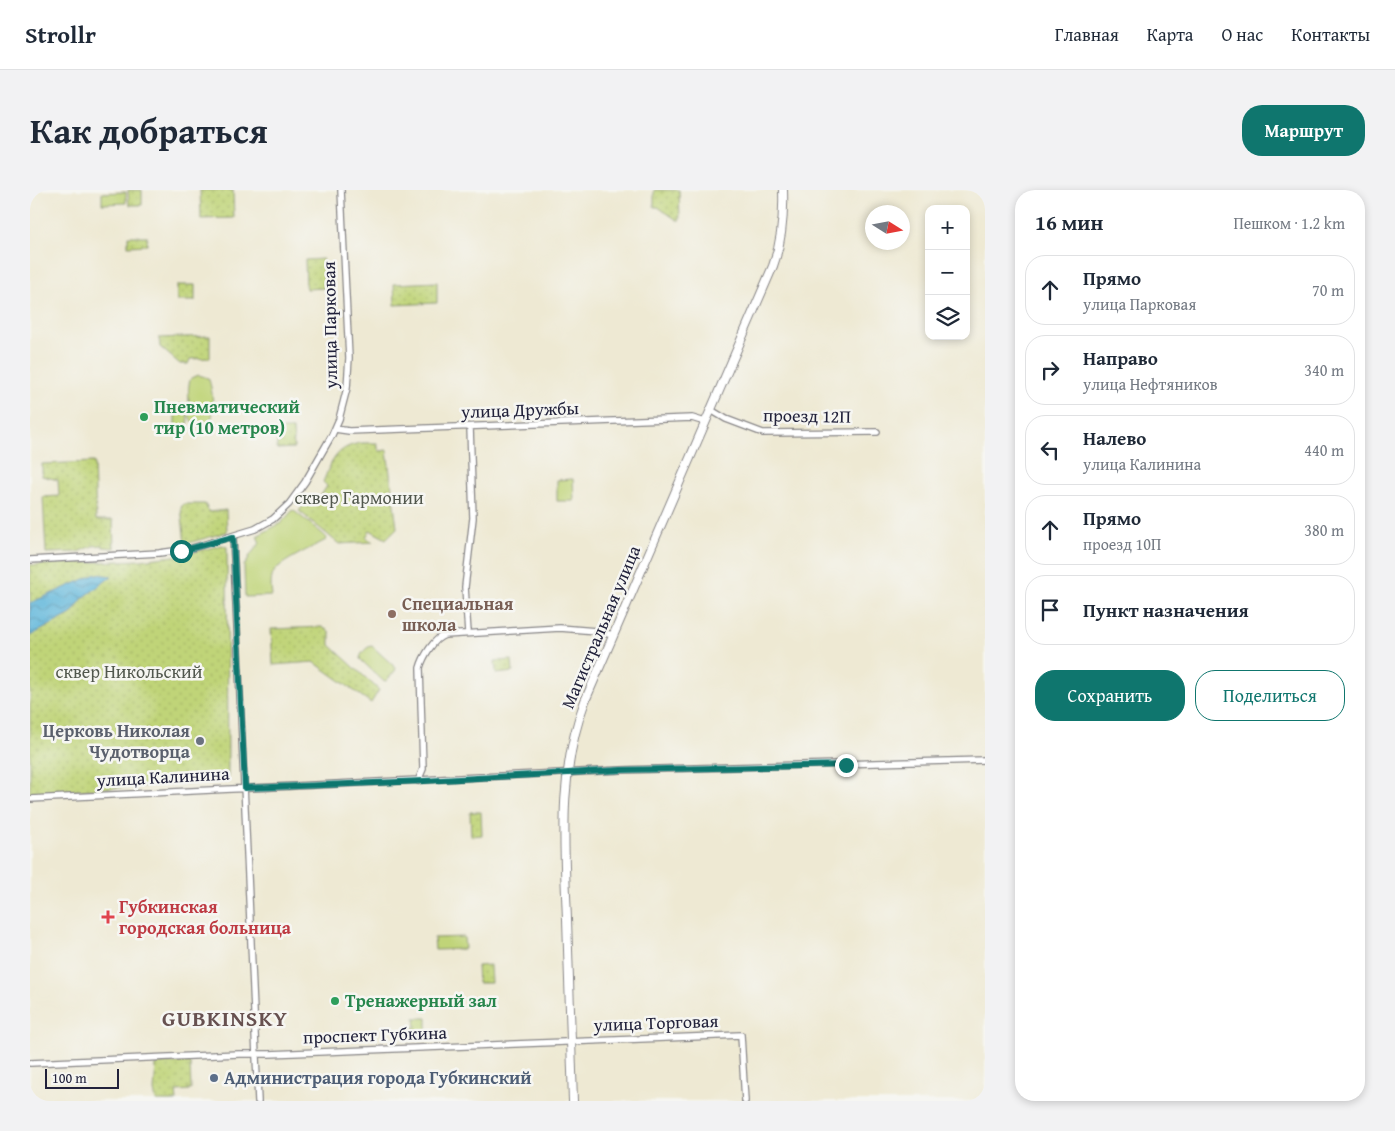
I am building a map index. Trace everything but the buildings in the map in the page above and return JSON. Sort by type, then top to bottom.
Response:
[{"type":"main road","name":"Магистральная улица","points":[[573,1101],[564,803],[574,734],[579,717],[613,635],[777,257],[783,226],[783,190]]},
{"type":"street","name":"улица Парковая","points":[[30,560],[175,552],[233,537],[261,526],[285,509],[305,482],[335,429],[346,396],[348,373],[341,190]]},
{"type":"street","name":"проезд 12П","points":[[710,410],[726,419],[764,433],[877,432]]},
{"type":"street","name":"улица Дружбы","points":[[335,429],[349,431],[692,418],[705,422]]},
{"type":"street","points":[[468,633],[465,587],[473,518],[470,427]]},
{"type":"street","points":[[233,537],[258,1101]]},
{"type":"street","points":[[418,781],[424,769],[421,664],[438,638],[445,635],[468,633],[565,628],[613,635]]},
{"type":"street","name":"улица Калинина","points":[[30,799],[418,781],[567,772],[985,760]]},
{"type":"street","name":"улица Торговая","points":[[571,1042],[741,1035],[746,1101]]},
{"type":"street","name":"проспект Губкина","points":[[30,1063],[571,1042]]},
{"type":"green space","points":[[128,190],[142,190],[142,205],[129,205]]},
{"type":"green space","points":[[200,190],[233,190],[234,218],[201,219]]},
{"type":"green space","points":[[654,190],[679,190],[680,220],[677,220],[658,207],[654,207]]},
{"type":"green space","points":[[126,192],[126,203],[102,204],[102,193]]},
{"type":"green space","points":[[128,236],[147,236],[147,245],[128,246]]},
{"type":"green space","points":[[323,259],[324,288],[306,289],[305,260]]},
{"type":"green space","points":[[437,282],[437,303],[395,305],[394,284]]},
{"type":"green space","points":[[177,285],[195,285],[195,301],[177,301]]},
{"type":"green space","points":[[210,336],[210,358],[190,359],[188,364],[180,364],[160,347],[159,338]]},
{"type":"green space","points":[[199,375],[208,378],[213,405],[211,420],[201,426],[193,423],[190,418],[188,391],[191,378]]},
{"type":"green space","points":[[175,405],[187,405],[188,427],[175,427]]},
{"type":"green space","points":[[277,429],[293,429],[294,448],[277,449]]},
{"type":"green space","name":"сквер Гармонии","points":[[362,443],[377,443],[379,451],[387,450],[397,528],[386,539],[370,530],[366,537],[373,542],[339,544],[299,511],[309,499],[318,500],[327,486],[323,482],[336,455],[347,447]]},
{"type":"green space","points":[[94,462],[96,520],[113,520],[114,548],[103,547],[103,545],[92,546],[77,552],[46,553],[43,497],[59,496],[58,480],[42,476],[42,464]]},
{"type":"green space","points":[[573,479],[574,501],[557,501],[557,480]]},
{"type":"green space","points":[[183,504],[205,504],[209,512],[226,510],[227,532],[185,544],[181,508]]},
{"type":"green space","points":[[293,510],[323,534],[327,538],[326,540],[277,568],[272,578],[272,596],[245,597],[244,565],[260,543],[257,536],[281,523]]},
{"type":"green space","name":"сквер Никольский","points":[[222,545],[227,547],[228,780],[30,794],[30,565],[141,560],[182,555]]},
{"type":"green space","points":[[322,627],[330,632],[330,645],[379,690],[371,703],[314,662],[273,665],[271,629]]},
{"type":"green space","points":[[372,646],[396,668],[386,681],[382,680],[360,659],[364,651]]},
{"type":"green space","points":[[512,660],[513,672],[496,674],[495,661]]},
{"type":"green space","points":[[470,812],[481,812],[482,835],[471,836]]},
{"type":"green space","points":[[464,937],[465,949],[435,950],[434,938]]},
{"type":"green space","points":[[490,965],[491,983],[478,983],[477,966]]},
{"type":"green space","points":[[415,1018],[427,1018],[427,1036],[411,1037],[410,1028],[416,1027]]},
{"type":"green space","points":[[190,1062],[191,1090],[176,1091],[177,1101],[156,1101],[154,1091],[156,1064]]},
{"type":"water","points":[[96,574],[112,576],[83,598],[71,614],[30,636],[30,603]]},
{"type":"place","name":"Пневматический тир (10 метров)","points":[[144,417]]},
{"type":"place","name":"Специальная школа","points":[[392,614]]},
{"type":"place","name":"Церковь Николая Чудотворца","points":[[200,741]]},
{"type":"place","name":"Губкинская городская больница","points":[[108,917]]},
{"type":"place","name":"Тренажерный зал","points":[[335,1001]]},
{"type":"place","name":"Администрация города Губкинский","points":[[214,1078]]},
{"type":"district","name":"GUBKINSKY","points":[[225,1018]]},
{"type":"route","points":[[181,551],[233,537],[245,788],[424,781],[621,770],[846,765]]}]
